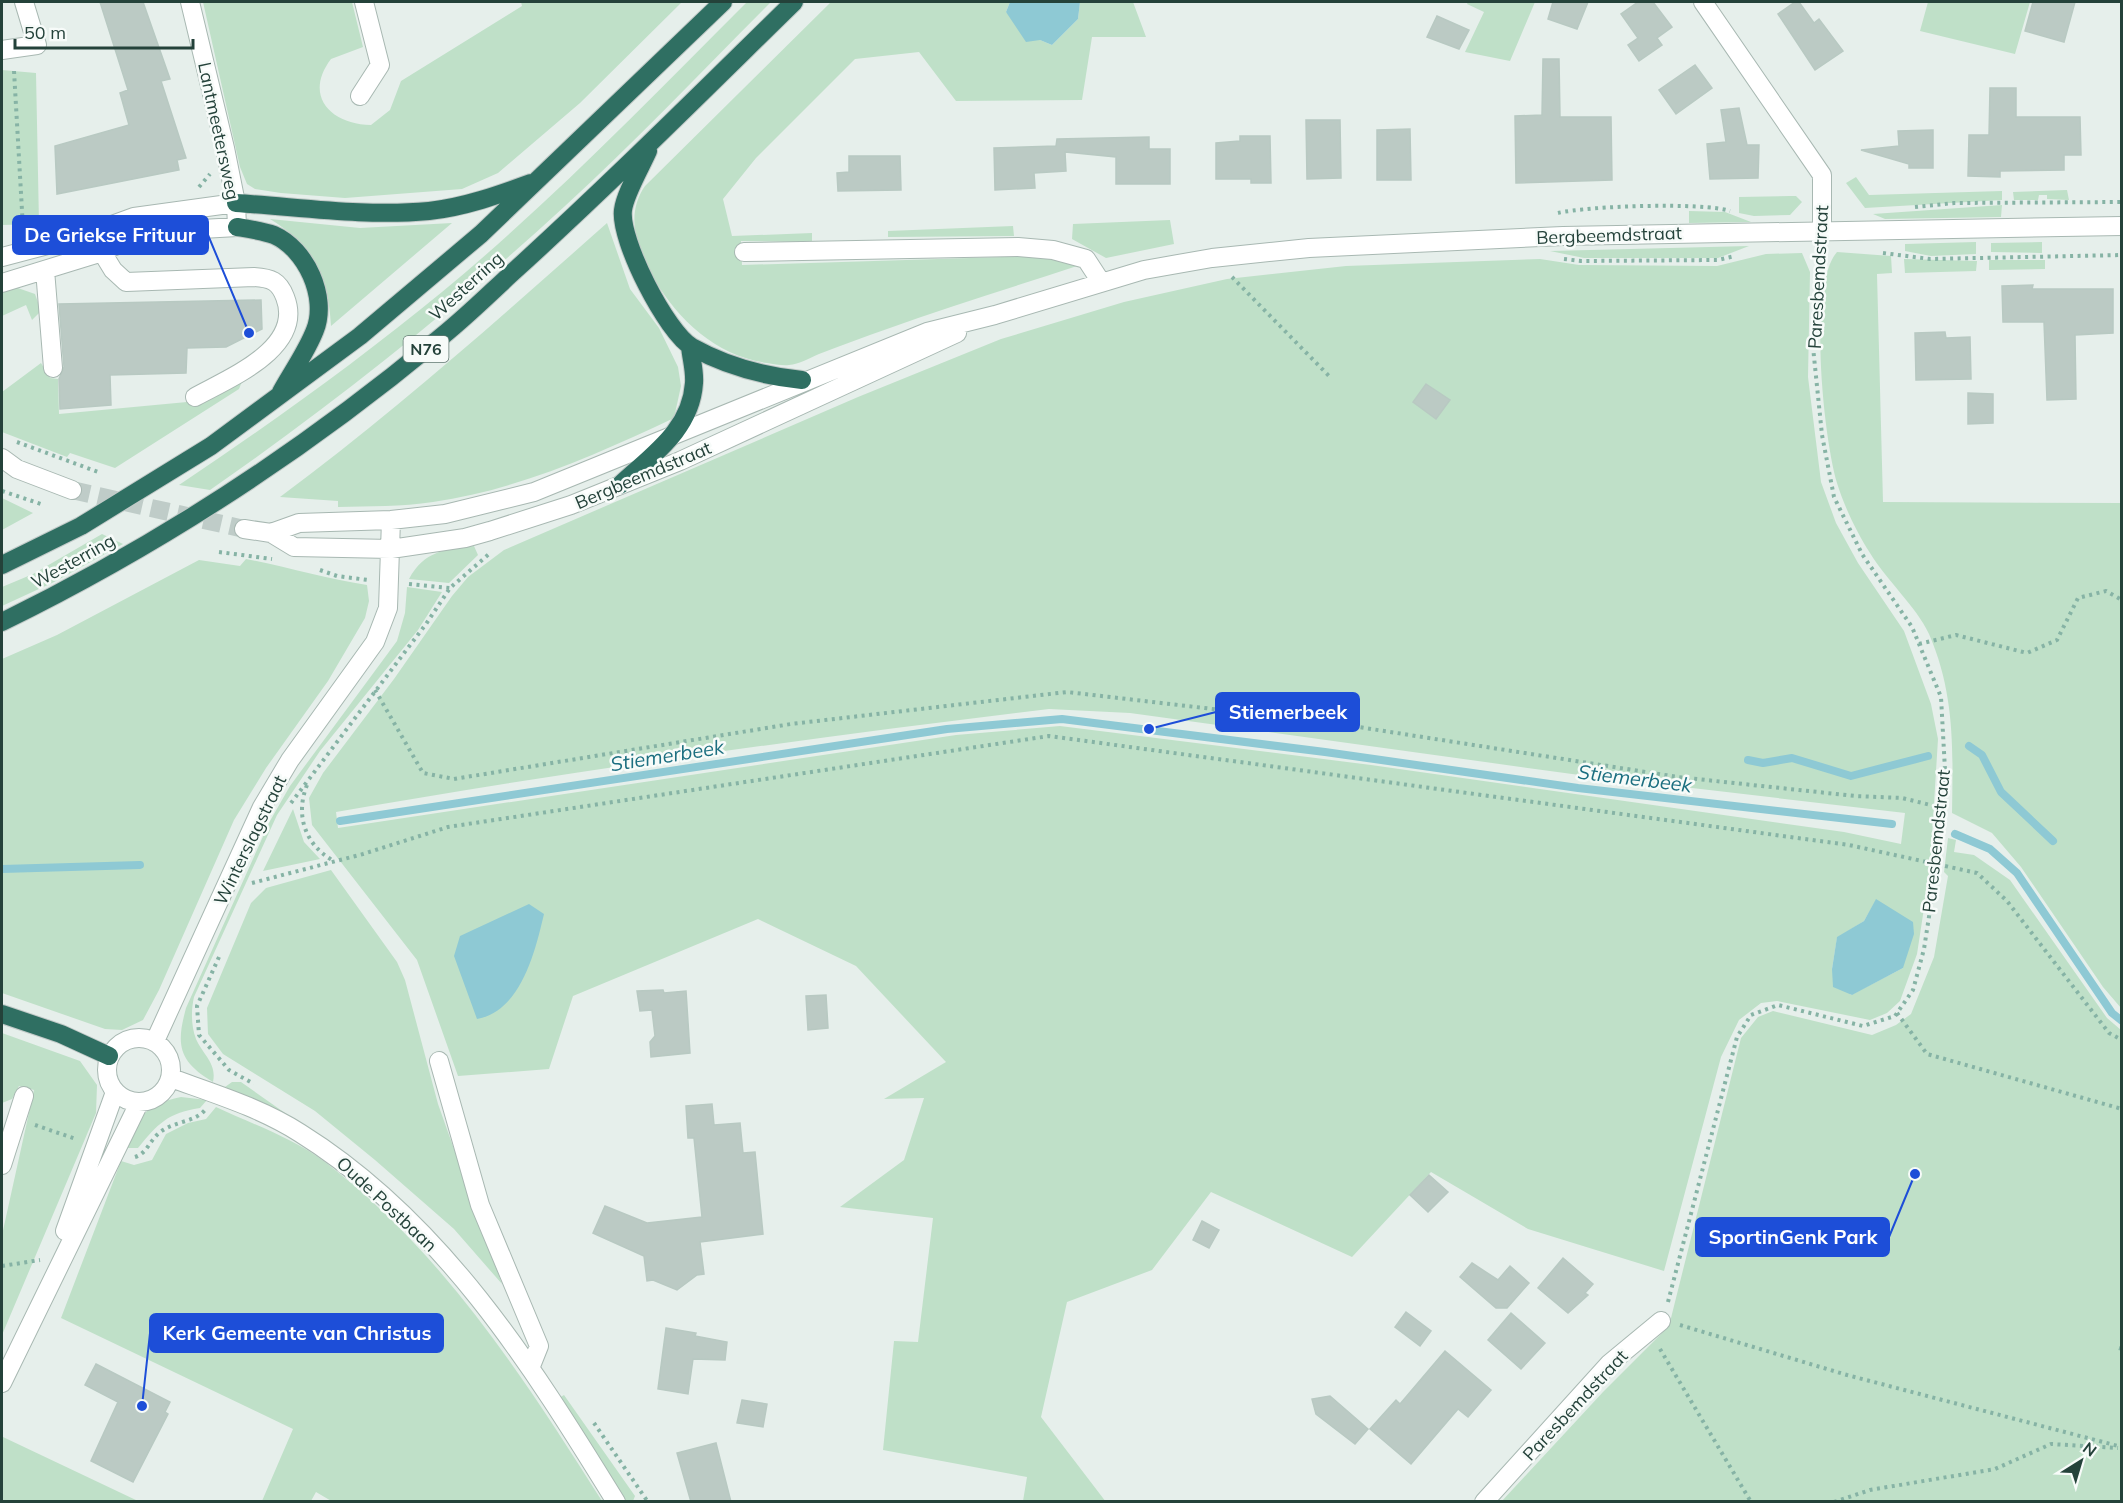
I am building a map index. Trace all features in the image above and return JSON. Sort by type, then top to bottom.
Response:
[{"type":"highway","name":"Westerring","points":[[2,565],[81,526],[211,446],[369,328],[481,234],[723,2]]},
{"type":"highway","name":"Westerring","points":[[2,622],[76,586],[174,528],[274,464],[438,341],[592,201],[794,2]]},
{"type":"highway","points":[[651,143],[622,210],[626,236],[639,272],[660,308],[690,346],[727,364],[778,378],[802,381]]},
{"type":"highway","points":[[236,202],[358,214],[430,211],[478,202],[539,180]]},
{"type":"highway","points":[[237,226],[274,236],[298,254],[313,280],[319,301],[316,329],[278,397]]},
{"type":"highway","points":[[620,485],[672,436],[688,415],[695,382],[690,346]]},
{"type":"highway","points":[[2,1014],[61,1034],[110,1056]]},
{"type":"street","points":[[2,50],[37,45],[24,2]]},
{"type":"street","name":"Lantmeetersweg","points":[[190,2],[236,202],[237,226]]},
{"type":"street","points":[[360,96],[380,65],[364,2]]},
{"type":"street","name":"Paresbemdstraat","points":[[1703,2],[1822,175],[1822,230]]},
{"type":"street","points":[[2,256],[82,236],[134,217],[236,202]]},
{"type":"street","points":[[2,282],[102,252],[132,239],[184,230],[237,226]]},
{"type":"street","name":"Bergbeemdstraat","points":[[244,530],[271,533],[299,523],[391,520],[445,514],[534,492],[927,332],[995,315],[1144,270],[1212,258],[1309,248],[1563,236],[2121,226]]},
{"type":"street","points":[[744,252],[1018,246],[1053,250],[1086,259],[1101,282]]},
{"type":"street","points":[[102,252],[113,270],[126,282],[254,276],[270,278],[281,286],[289,306],[285,327],[276,346],[259,362],[195,397]]},
{"type":"street","points":[[45,270],[43,336],[53,368]]},
{"type":"street","name":"Bergbeemdstraat","points":[[271,533],[294,548],[391,549],[465,538],[490,531],[571,505],[680,460],[995,315]]},
{"type":"street","points":[[2,458],[9,471],[72,490]]},
{"type":"street","name":"Winterslagstraat","points":[[155,1041],[262,807],[290,760],[375,642],[388,608],[391,520]]},
{"type":"street","points":[[144,1038],[155,1041],[169,1057],[171,1078],[159,1096],[139,1103],[115,1092],[107,1078],[110,1056],[124,1041],[144,1038]]},
{"type":"street","points":[[439,1062],[480,1205],[539,1346],[531,1366]]},
{"type":"street","name":"Oude Postbaan","points":[[171,1078],[247,1106],[298,1132],[348,1164],[467,1281],[531,1366],[616,1502]]},
{"type":"street","points":[[38,1309],[115,1092]]},
{"type":"street","points":[[2,1165],[8,1116],[24,1096]]},
{"type":"street","points":[[2,1383],[139,1103]]},
{"type":"street","name":"Paresbemdstraat","points":[[1484,1502],[1609,1364],[1655,1326]]},
{"type":"path","points":[[14,71],[23,228]]},
{"type":"path","name":"Paresbemdstraat","points":[[1819,249],[1813,347],[1822,435],[1833,497],[1862,554],[1912,627],[1941,697],[1945,770],[1937,866],[1924,949],[1913,990],[1897,1013]]},
{"type":"path","points":[[1808,250],[1829,249]]},
{"type":"path","points":[[1879,252],[1930,259],[2121,255]]},
{"type":"path","points":[[1562,258],[1581,261],[1718,260],[1745,253]]},
{"type":"path","points":[[1224,276],[1242,274]]},
{"type":"path","points":[[1230,275],[1330,377]]},
{"type":"path","points":[[12,440],[98,472]]},
{"type":"path","points":[[2,491],[44,505]]},
{"type":"path","points":[[285,811],[426,624],[450,588],[496,549]]},
{"type":"path","points":[[408,584],[450,588]]},
{"type":"path","points":[[1919,644],[1956,634],[2026,653],[2057,640],[2078,598],[2106,591],[2121,600]]},
{"type":"path","points":[[375,690],[423,773],[454,779],[791,723],[1067,692],[1333,723],[1678,777],[1855,796],[1902,798],[1943,808]]},
{"type":"path","points":[[252,883],[332,860],[363,854],[448,827],[1049,736],[1849,845],[1977,873],[2007,901],[2109,1033],[2121,1040]]},
{"type":"path","points":[[308,782],[303,796],[302,812],[305,833],[319,852],[332,860]]},
{"type":"path","points":[[247,894],[256,873]]},
{"type":"path","points":[[220,955],[198,1006],[199,1035],[229,1070]]},
{"type":"path","points":[[1655,1326],[1669,1298],[1737,1037],[1751,1015],[1778,1005],[1863,1026],[1895,1017],[1897,1013],[1928,1054],[2121,1109]]},
{"type":"path","points":[[114,1154],[137,1157],[146,1151],[158,1134],[176,1122],[200,1116],[208,1106]]},
{"type":"path","points":[[8,1116],[95,1146]]},
{"type":"path","points":[[2,1266],[56,1258]]},
{"type":"path","points":[[1655,1326],[1689,1326],[1847,1375],[2121,1448]]},
{"type":"path","points":[[1655,1326],[1751,1502]]},
{"type":"path","points":[[1834,1502],[1870,1490],[1995,1469],[2051,1444],[2121,1448]]},
{"type":"green space","points":[[203,2],[352,2],[363,47],[331,59],[323,72],[320,85],[321,96],[325,106],[333,113],[344,119],[371,125],[390,110],[401,81],[522,6],[521,2],[682,2],[580,103],[498,173],[462,189],[345,198],[281,193],[255,189],[247,184],[240,167]]},
{"type":"green space","points":[[747,2],[771,2],[643,131],[480,282],[348,389],[210,490],[179,485],[346,367],[482,258],[598,150]]},
{"type":"green space","points":[[831,2],[1010,2],[1006,12],[1040,40],[1052,45],[1078,19],[1080,2],[1133,2],[1146,37],[1092,37],[1082,100],[956,101],[919,52],[855,59],[756,158],[723,199],[732,236],[812,233],[812,242],[741,241],[742,265],[1037,256],[1066,260],[1077,266],[911,321],[797,363],[784,365],[767,363],[732,353],[716,344],[701,334],[675,309],[654,279],[643,257],[634,221],[635,209],[645,186]]},
{"type":"green space","points":[[1468,2],[1535,2],[1510,61],[1465,52],[1484,12],[1467,4]]},
{"type":"green space","points":[[1928,2],[2030,2],[2015,54],[1920,31]]},
{"type":"green space","points":[[2,70],[36,73],[39,224],[2,225]]},
{"type":"green space","points":[[1856,177],[1869,195],[2002,191],[2002,200],[1865,208],[1846,183]]},
{"type":"green space","points":[[2067,190],[2069,200],[2047,199],[2047,195],[2039,195],[2038,200],[2014,200],[2013,192]]},
{"type":"green space","points":[[1796,196],[1802,202],[1790,215],[1754,216],[1739,213],[1739,197]]},
{"type":"green space","points":[[2002,205],[2001,217],[1885,219],[1873,214]]},
{"type":"green space","points":[[1689,211],[1725,212],[1751,222],[1689,223]]},
{"type":"green space","points":[[270,219],[360,228],[452,223],[331,326],[326,292],[316,264],[298,240]]},
{"type":"green space","points":[[1170,220],[1174,244],[1106,258],[1072,239],[1073,224]]},
{"type":"green space","points":[[607,223],[630,289],[659,328],[678,367],[681,386],[674,418],[556,469],[526,480],[464,496],[409,505],[338,507],[338,501],[280,497],[406,398]]},
{"type":"green space","points":[[1013,226],[1014,236],[888,237],[888,231]]},
{"type":"green space","points":[[1976,242],[1976,254],[1931,256],[1905,251],[1905,244]]},
{"type":"green space","points":[[2042,242],[2042,253],[1991,252],[1991,243]]},
{"type":"green space","points":[[1749,246],[1718,258],[1584,258],[1550,251]]},
{"type":"green space","points":[[1837,252],[1891,256],[1892,273],[1877,274],[1883,502],[2121,503],[2121,1008],[2103,987],[2021,867],[1992,833],[1952,813],[1951,722],[1944,678],[1937,656],[1923,624],[1860,537],[1843,501],[1832,462],[1823,400],[1820,329],[1828,270]]},
{"type":"green space","points":[[1802,253],[1810,272],[1808,377],[1821,482],[1836,523],[1858,563],[1904,631],[1931,704],[1938,739],[1930,869],[1917,954],[1900,1001],[1887,1013],[1870,1020],[1777,1001],[1761,1003],[1739,1020],[1721,1057],[1664,1271],[1528,1229],[1431,1172],[1352,1257],[1211,1192],[1152,1270],[1067,1302],[1041,1417],[1106,1502],[1023,1501],[1027,1477],[883,1450],[894,1341],[918,1342],[933,1218],[840,1207],[904,1160],[924,1098],[884,1099],[946,1062],[856,966],[758,919],[573,996],[549,1069],[458,1076],[417,960],[312,825],[309,798],[323,773],[394,679],[452,596],[468,577],[504,550],[858,397],[1001,339],[1124,302],[1227,279],[1346,266],[1540,259],[1579,265],[1717,266],[1766,254]],"holes":[[[1049,709],[1130,713],[1572,774],[1905,813],[1901,844],[1844,832],[1371,765],[1060,726],[956,735],[338,828],[336,812],[514,782],[871,731]],[[1876,900],[1903,968],[1851,995],[1832,969],[1837,938],[1864,921]]]},
{"type":"green space","points":[[1904,259],[1977,261],[1976,271],[1905,273]]},
{"type":"green space","points":[[1989,260],[2045,260],[2045,269],[1989,270]]},
{"type":"green space","points":[[12,286],[35,294],[41,311],[32,320],[26,305],[2,316],[2,289]]},
{"type":"green space","points":[[41,363],[50,378],[58,379],[59,414],[187,402],[197,404],[243,379],[239,389],[115,468],[70,453],[67,457],[2,432],[2,392]]},
{"type":"green space","points":[[2,498],[33,513],[2,530]]},
{"type":"green space","points":[[102,534],[123,544],[54,582],[2,606],[2,587],[33,574]]},
{"type":"green space","points":[[474,546],[478,555],[449,583],[409,579],[421,562],[436,553]]},
{"type":"green space","points":[[246,559],[367,585],[369,601],[365,618],[328,681],[266,768],[234,820],[159,990],[143,1020],[122,1030],[105,1029],[2,993],[2,659],[57,635],[199,560],[240,566]]},
{"type":"green space","points":[[407,587],[442,592],[418,630],[320,751],[277,815],[194,997],[193,1029],[196,1039],[211,1064],[213,1082],[193,1067],[183,1051],[181,1032],[186,1008],[270,821],[290,786],[397,641],[405,613]]},
{"type":"green space","points":[[293,809],[304,842],[320,859],[263,871]]},
{"type":"green space","points":[[1948,838],[1956,840],[1954,852],[1974,855],[2010,880],[2107,1018],[2121,1030],[2121,1501],[1501,1502],[1603,1392],[1669,1326],[1741,1038],[1758,1017],[1773,1011],[1872,1035],[1896,1025],[1911,1014],[1934,957],[1948,876],[1944,872]]},
{"type":"green space","points":[[331,870],[397,962],[405,980],[438,1104],[502,1284],[454,1229],[375,1160],[315,1111],[223,1054],[208,1034],[207,1008],[251,903],[266,888]]},
{"type":"green space","points":[[2,1033],[80,1061],[97,1085],[96,1113],[2,1335],[2,1235],[34,1090],[19,1086],[12,1099],[2,1103]]},
{"type":"green space","points":[[232,1082],[241,1082],[312,1132],[225,1087]]},
{"type":"green space","points":[[181,1097],[207,1100],[200,1108],[179,1113],[164,1121],[138,1148],[126,1148],[145,1113],[158,1104]]},
{"type":"green space","points":[[216,1107],[313,1153],[368,1197],[407,1236],[479,1319],[511,1363],[602,1501],[333,1502],[316,1492],[311,1501],[262,1501],[293,1429],[61,1318],[121,1161],[134,1165],[152,1160],[166,1134],[188,1123],[206,1119]]},
{"type":"green space","points":[[564,1395],[635,1496],[633,1501],[624,1501],[559,1398]]},
{"type":"green space","points":[[3,1437],[138,1501],[2,1501]]},
{"type":"water","points":[[1010,2],[1080,2],[1078,19],[1052,45],[1040,40],[1026,42],[1006,12]]},
{"type":"water","points":[[1876,899],[1913,922],[1914,934],[1903,968],[1852,995],[1833,987],[1832,969],[1837,937],[1864,921]]},
{"type":"water","points":[[529,904],[544,914],[524,978],[505,1005],[492,1014],[477,1019],[454,956],[460,936]]},
{"type":"building","points":[[100,2],[143,2],[170,79],[161,81],[186,158],[177,160],[179,170],[57,194],[55,146],[129,125],[120,93],[128,90]]},
{"type":"building","points":[[1553,2],[1588,2],[1577,29],[1548,19]]},
{"type":"building","points":[[1638,2],[1653,2],[1672,27],[1657,38],[1662,45],[1639,61],[1628,45],[1638,38],[1621,14]]},
{"type":"building","points":[[1795,2],[1799,2],[1814,23],[1819,19],[1843,51],[1815,70],[1778,14]]},
{"type":"building","points":[[2033,2],[2075,2],[2064,42],[2025,31]]},
{"type":"building","points":[[1437,16],[1469,30],[1459,49],[1427,37]]},
{"type":"building","points":[[1543,59],[1559,59],[1560,117],[1611,117],[1612,180],[1516,183],[1515,116],[1542,115]]},
{"type":"building","points":[[1695,65],[1712,88],[1676,114],[1659,90]]},
{"type":"building","points":[[1990,88],[2016,88],[2016,117],[2080,117],[2081,155],[2064,155],[2064,170],[2000,171],[2000,177],[1968,176],[1969,135],[1989,135]]},
{"type":"building","points":[[1739,108],[1747,145],[1759,145],[1758,178],[1710,179],[1707,144],[1726,142],[1721,110]]},
{"type":"building","points":[[1306,120],[1340,120],[1341,178],[1307,179]]},
{"type":"building","points":[[1410,129],[1411,180],[1377,180],[1377,130]]},
{"type":"building","points":[[1933,130],[1933,168],[1909,168],[1909,164],[1861,150],[1899,146],[1898,131]]},
{"type":"building","points":[[1240,136],[1270,136],[1271,183],[1251,183],[1251,179],[1216,179],[1216,143],[1240,141]]},
{"type":"building","points":[[1149,137],[1149,149],[1170,149],[1170,184],[1116,184],[1116,157],[1065,152],[1066,171],[1034,173],[1035,188],[995,190],[994,148],[1056,146],[1057,139]]},
{"type":"building","points":[[849,156],[900,156],[901,190],[838,191],[837,173],[849,172]]},
{"type":"building","points":[[2033,285],[2032,289],[2113,289],[2113,333],[2075,335],[2076,399],[2047,400],[2044,322],[2003,322],[2002,286]]},
{"type":"building","points":[[261,300],[262,329],[226,347],[187,348],[186,373],[110,375],[111,405],[60,409],[59,379],[64,367],[59,304]]},
{"type":"building","points":[[1945,332],[1946,338],[1970,337],[1971,379],[1916,380],[1915,333]]},
{"type":"building","points":[[1426,384],[1450,400],[1436,419],[1413,402]]},
{"type":"building","points":[[1968,393],[1993,394],[1993,423],[1968,424]]},
{"type":"building","points":[[663,990],[664,993],[686,991],[690,1053],[651,1057],[650,1042],[655,1036],[652,1010],[640,1011],[637,991]]},
{"type":"building","points":[[826,995],[828,1028],[808,1030],[806,996]]},
{"type":"building","points":[[712,1104],[714,1125],[740,1123],[743,1153],[755,1152],[763,1234],[700,1242],[704,1274],[697,1275],[677,1290],[653,1280],[647,1281],[644,1256],[593,1233],[605,1206],[647,1223],[702,1217],[694,1138],[688,1138],[686,1106]]},
{"type":"building","points":[[1429,1175],[1448,1192],[1428,1212],[1410,1195]]},
{"type":"building","points":[[1202,1221],[1219,1230],[1209,1248],[1193,1240]]},
{"type":"building","points":[[1563,1258],[1593,1284],[1585,1293],[1588,1295],[1568,1313],[1538,1288]]},
{"type":"building","points":[[1472,1263],[1498,1280],[1510,1266],[1529,1283],[1507,1308],[1496,1308],[1460,1277]]},
{"type":"building","points":[[1406,1312],[1431,1331],[1420,1346],[1395,1327]]},
{"type":"building","points":[[1511,1313],[1545,1343],[1521,1369],[1488,1340]]},
{"type":"building","points":[[666,1328],[696,1333],[695,1336],[727,1342],[725,1360],[693,1359],[688,1394],[658,1389]]},
{"type":"building","points":[[1445,1351],[1491,1390],[1468,1417],[1458,1409],[1411,1464],[1370,1429],[1396,1400],[1400,1404]]},
{"type":"building","points":[[96,1364],[170,1402],[165,1412],[168,1414],[133,1482],[91,1461],[118,1402],[85,1385]]},
{"type":"building","points":[[1330,1396],[1368,1429],[1355,1444],[1316,1414],[1312,1399]]},
{"type":"building","points":[[742,1400],[767,1404],[763,1427],[737,1423]]},
{"type":"building","points":[[716,1443],[731,1502],[691,1502],[677,1453]]},
{"type":"waterway","name":"Stiemerbeek","points":[[340,821],[947,729],[1062,719],[1325,752],[1578,788],[1892,824]]},
{"type":"waterway","points":[[1969,746],[1982,755],[2001,792],[2053,841]]},
{"type":"waterway","points":[[1748,760],[1763,763],[1792,758],[1851,776],[1928,756]]},
{"type":"waterway","name":"Stiemerbeek","points":[[1955,834],[1990,849],[2017,873],[2112,1013],[2122,1021]]},
{"type":"waterway","name":"Stiemerbeek","points":[[2,869],[140,865]]},
{"type":"tunnel","points":[[72,490],[244,529]]},
{"type":"place","name":"De Griekse Frituur","points":[[249,333]]},
{"type":"place","name":"Stiemerbeek","points":[[1149,729]]},
{"type":"place","name":"SportinGenk Park","points":[[1915,1174]]},
{"type":"place","name":"Kerk Gemeente van Christus","points":[[142,1406]]}]
